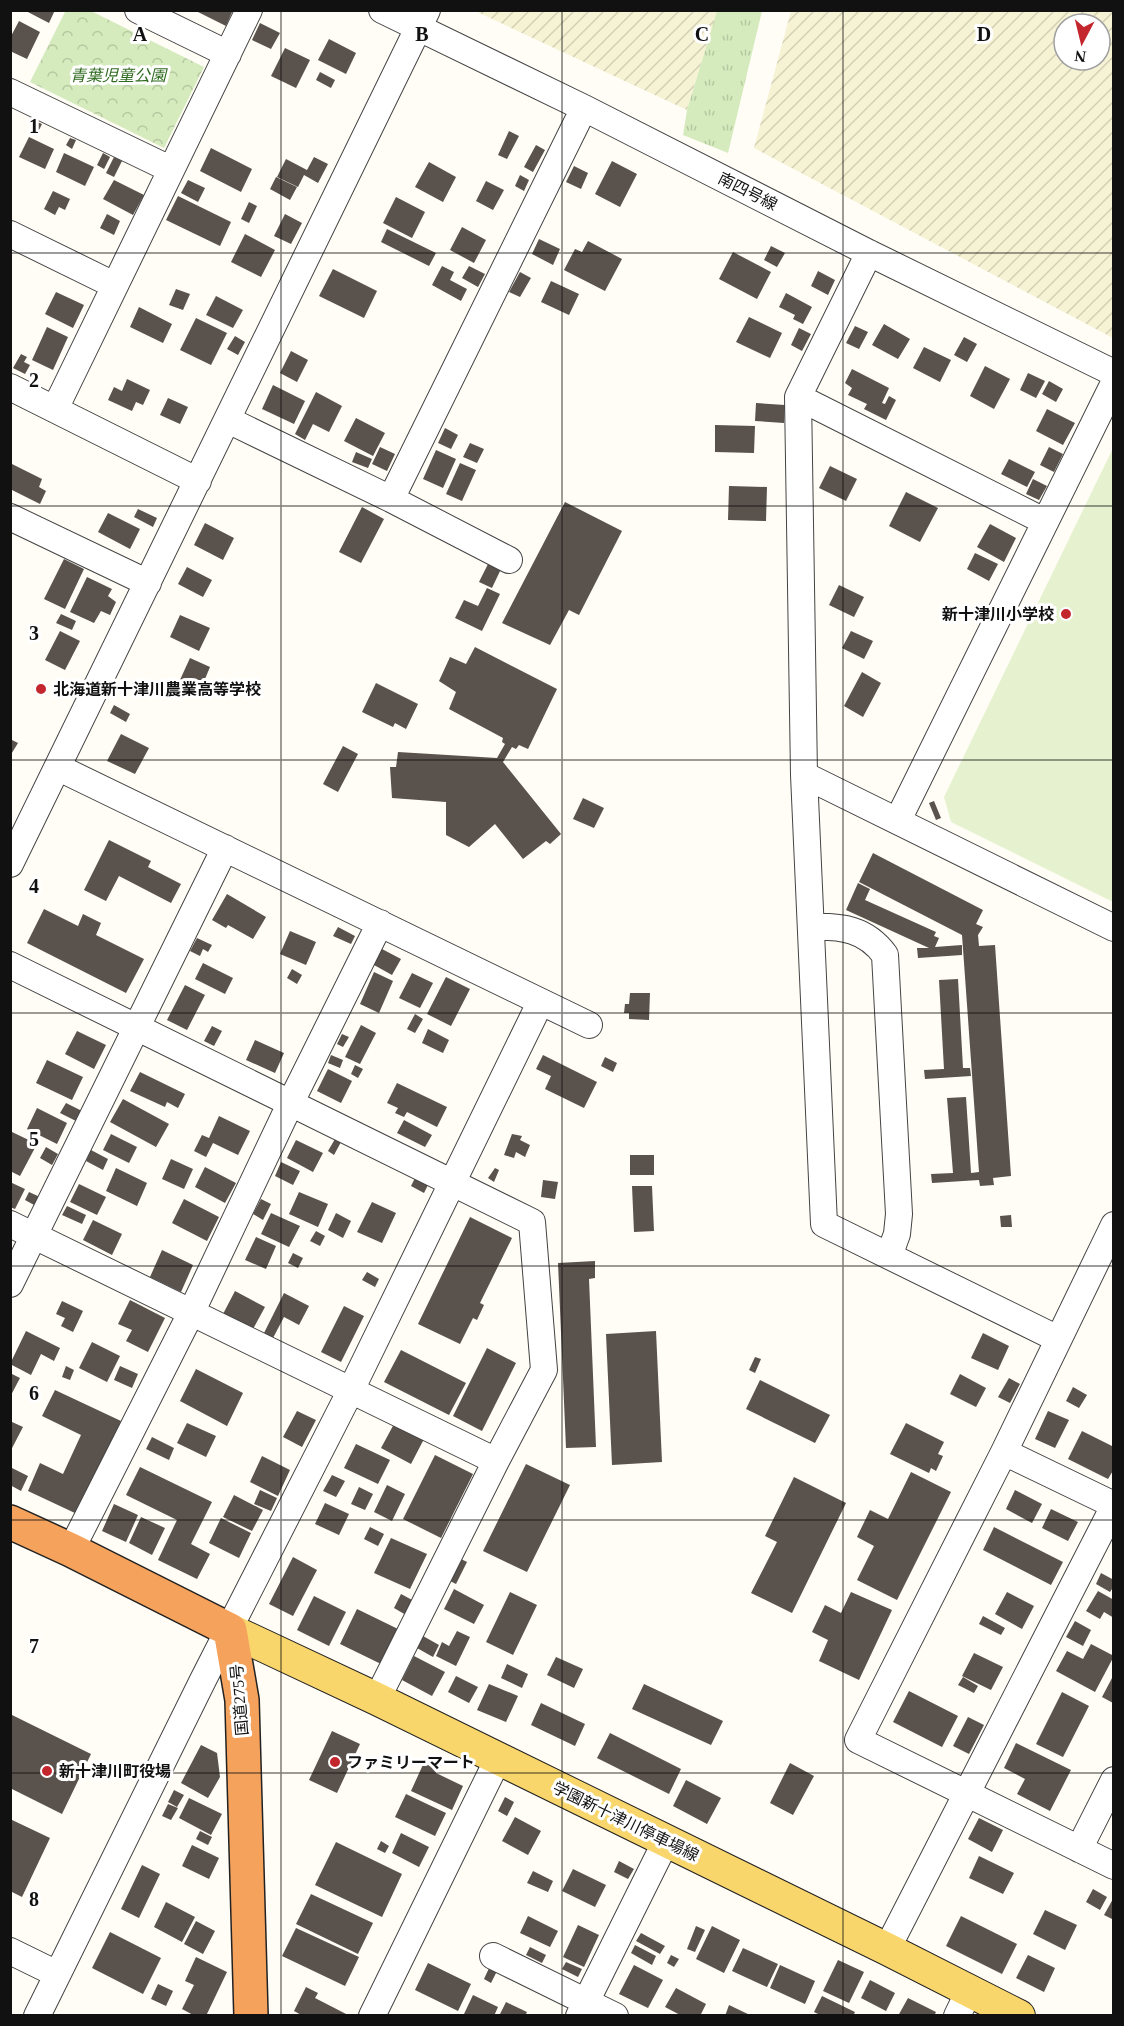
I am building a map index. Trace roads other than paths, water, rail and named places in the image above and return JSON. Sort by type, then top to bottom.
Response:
[{"type":"highway","points":[[10,1522],[230,1630]]},
{"type":"highway","name":"国道275号","points":[[230,1630],[242,1700],[251,2016]]},
{"type":"main road","name":"学園新十津川停車場線","points":[[230,1630],[377,1699],[887,1949],[963,2003],[1019,2016]]},
{"type":"street","points":[[138,10],[228,54]]},
{"type":"street","points":[[55,409],[249,10]]},
{"type":"street","name":"南四号線","points":[[382,10],[422,19],[584,108],[1113,374]]},
{"type":"street","points":[[10,864],[59,768],[422,19]]},
{"type":"street","points":[[10,92],[170,169]]},
{"type":"street","points":[[391,499],[584,108]]},
{"type":"street","points":[[10,234],[114,285]]},
{"type":"street","points":[[869,253],[798,397],[804,775],[824,1224],[1058,1340]]},
{"type":"street","points":[[898,820],[1113,383]]},
{"type":"street","points":[[10,387],[198,481]]},
{"type":"street","points":[[798,397],[1044,521]]},
{"type":"street","points":[[228,420],[510,560]]},
{"type":"street","points":[[10,518],[148,583]]},
{"type":"street","points":[[59,768],[589,1025]]},
{"type":"street","points":[[804,775],[1113,928]]},
{"type":"street","points":[[10,1284],[225,848]]},
{"type":"street","points":[[71,1550],[191,1313],[291,1102],[380,923]]},
{"type":"street","points":[[811,927],[839,926],[874,941],[885,955],[899,1214],[897,1234],[889,1256]]},
{"type":"street","points":[[10,965],[532,1222],[544,1370],[377,1699]]},
{"type":"street","points":[[37,2016],[203,1680],[351,1390],[540,1003]]},
{"type":"street","points":[[10,1224],[496,1461]]},
{"type":"street","points":[[1113,1225],[1004,1452],[858,1740],[1113,1866]]},
{"type":"street","points":[[887,1949],[1113,1505],[1004,1452]]},
{"type":"street","points":[[372,2016],[498,1759]]},
{"type":"street","points":[[1079,1849],[1113,1780]]},
{"type":"street","points":[[582,2009],[666,1841]]},
{"type":"street","points":[[10,1952],[57,1974]]},
{"type":"street","points":[[493,1956],[582,2009],[615,2016]]},
{"type":"place","name":"新十津川小学校","points":[[1066,614]]},
{"type":"place","name":"北海道新十津川農業高等学校","points":[[41,689]]},
{"type":"place","name":"ファミリーマート","points":[[335,1762]]},
{"type":"place","name":"新十津川町役場","points":[[47,1771]]},
{"type":"park label","name":"青葉児童公園","points":[[118,75]]}]
